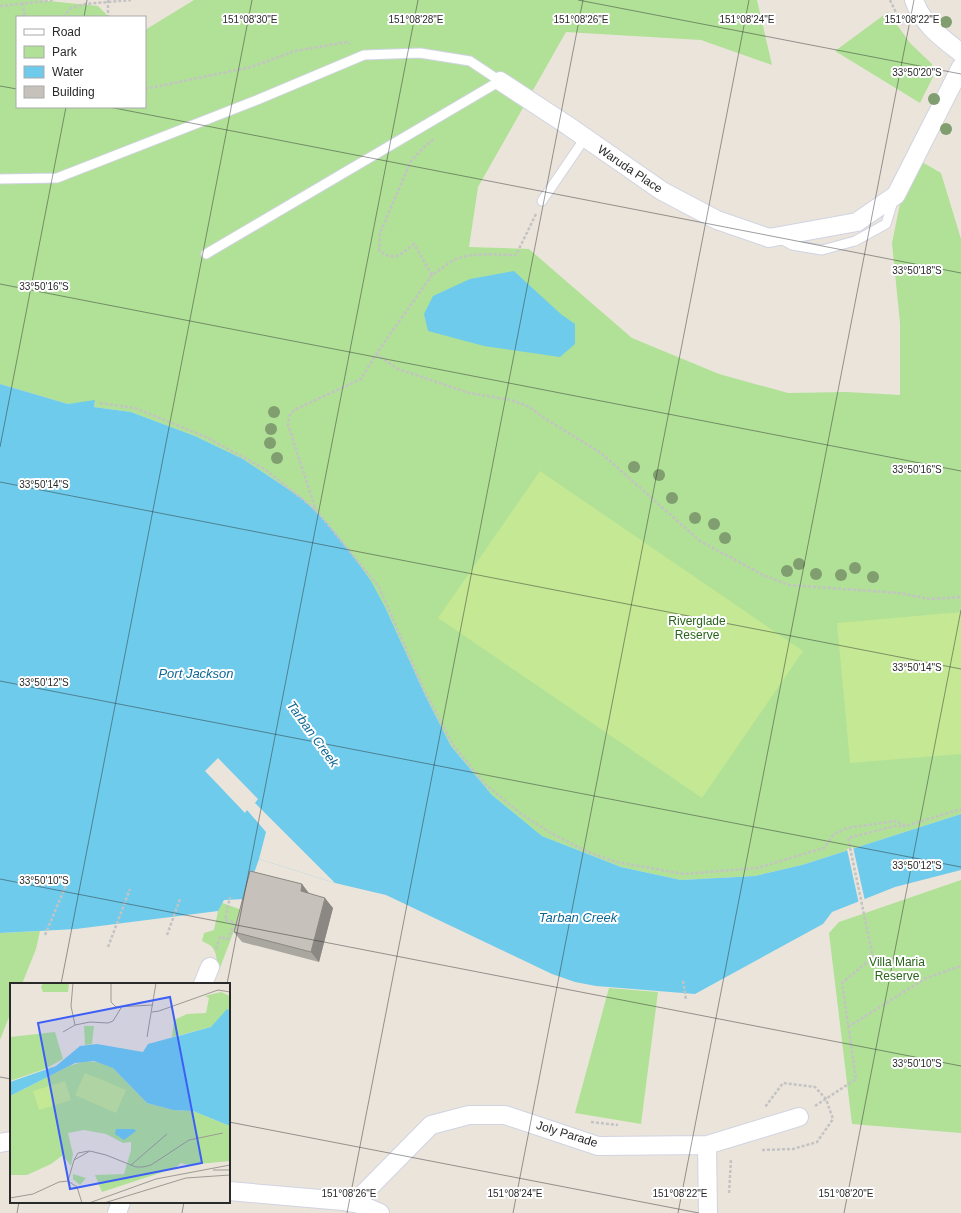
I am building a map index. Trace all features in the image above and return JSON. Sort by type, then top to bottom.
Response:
[{"type":"street","points":[[914,0],[922,19],[961,53]]},
{"type":"street","name":"Waruda Place","points":[[500,81],[646,181],[682,203],[717,220],[769,238],[856,222],[896,195],[961,67]]},
{"type":"street","points":[[204,983],[210,966]]},
{"type":"street","name":"Joly Parade","points":[[361,1200],[431,1125],[469,1115],[505,1115],[598,1146],[706,1146],[799,1117]]},
{"type":"street","points":[[0,1143],[10,1141]]},
{"type":"street","points":[[706,1146],[708,1213]]},
{"type":"street","points":[[230,1192],[343,1201],[361,1200],[380,1213]]},
{"type":"street","points":[[117,1213],[121,1203]]},
{"type":"lane","points":[[0,179],[57,178],[257,100],[364,55],[420,53],[470,61],[500,81],[206,254]]},
{"type":"lane","points":[[542,201],[585,138]]},
{"type":"path","points":[[0,6],[55,0]]},
{"type":"path","points":[[108,0],[108,16]]},
{"type":"path","points":[[64,16],[71,8],[84,4],[132,0]]},
{"type":"path","points":[[22,3],[25,16]]},
{"type":"path","points":[[146,89],[252,67],[294,51],[347,42],[364,55]]},
{"type":"path","points":[[432,275],[414,244],[396,257],[387,256],[379,250],[380,233],[411,161],[424,147],[436,138]]},
{"type":"path","points":[[316,510],[288,425],[289,416],[294,410],[361,379],[376,354],[432,275],[455,260],[468,255],[516,255],[542,201]]},
{"type":"path","points":[[376,354],[405,371],[469,393],[511,400],[530,407],[541,416],[601,453],[700,541],[765,576],[789,584],[899,592],[930,599],[961,597]]},
{"type":"path","points":[[100,403],[135,408],[204,436],[263,468],[316,510],[379,588],[424,690],[453,745],[485,784],[521,814],[551,833],[588,852],[616,862],[684,874],[757,868],[824,848],[834,834],[847,828],[896,821],[906,826]]},
{"type":"path","points":[[799,1117],[856,1079],[842,983],[873,957],[848,838],[895,826],[906,826],[961,809]]},
{"type":"path","points":[[45,935],[69,878]]},
{"type":"path","points":[[108,947],[130,888]]},
{"type":"path","points":[[210,966],[220,937],[228,939],[234,922],[225,920],[230,897]]},
{"type":"path","points":[[167,935],[180,899]]},
{"type":"path","points":[[848,1027],[926,978],[961,966]]},
{"type":"path","points":[[683,981],[686,1000]]},
{"type":"path","points":[[758,1150],[793,1149],[818,1142],[833,1119],[826,1099],[815,1087],[783,1083],[762,1111]]},
{"type":"path","points":[[590,1122],[619,1125]]},
{"type":"path","points":[[729,1198],[732,1155]]},
{"type":"green space","name":"Riverglade Reserve","points":[[0,0],[39,0],[98,6],[108,16],[16,16],[16,108],[146,108],[146,29],[194,0],[757,0],[772,65],[701,40],[566,32],[478,187],[469,247],[529,249],[632,338],[719,374],[788,393],[847,392],[900,395],[900,323],[892,243],[901,199],[922,162],[941,173],[961,239],[961,814],[802,865],[755,876],[681,880],[621,867],[542,836],[492,795],[451,746],[426,697],[386,609],[351,553],[328,524],[303,499],[243,459],[195,436],[131,412],[94,407],[95,402],[68,404],[0,384]]},
{"type":"green space","points":[[888,12],[910,43],[932,64],[933,77],[920,103],[835,51]]},
{"type":"green space","points":[[540,471],[803,651],[702,798],[438,618]]},
{"type":"green space","points":[[961,612],[961,754],[850,763],[837,623]]},
{"type":"green space","name":"Villa Maria Reserve","points":[[961,880],[961,1133],[852,1124],[829,933],[839,922]]},
{"type":"green space","points":[[220,902],[242,910],[218,973],[216,973],[217,962],[215,952],[211,946],[202,941],[204,933],[214,930]]},
{"type":"green space","points":[[40,931],[36,949],[22,983],[10,983],[10,1015],[0,1040],[0,933]]},
{"type":"green space","points":[[609,988],[658,992],[641,1124],[575,1113]]},
{"type":"water","points":[[514,271],[562,315],[575,324],[575,344],[560,357],[484,346],[428,331],[424,314],[433,296],[470,279]]},
{"type":"water","name":"Port Jackson","points":[[0,384],[68,404],[95,400],[94,407],[131,412],[195,436],[243,459],[303,499],[328,524],[371,581],[386,609],[426,697],[451,746],[492,795],[542,836],[621,867],[681,880],[755,876],[802,865],[961,814],[961,870],[895,887],[832,912],[823,924],[695,994],[596,986],[575,982],[552,974],[386,895],[335,883],[259,859],[245,899],[224,900],[218,911],[76,929],[0,933]]},
{"type":"pier","points":[[218,758],[258,799],[255,803],[335,883],[259,859],[266,832],[247,810],[245,813],[205,771]]},
{"type":"pier","points":[[853,847],[865,901],[859,904],[847,849]]},
{"type":"building","points":[[250,871],[302,884],[301,891],[325,898],[311,952],[234,932]]},
{"type":"water label","name":"Tarban Creek","points":[[313,734]]},
{"type":"water label","name":"Tarban Creek","points":[[578,917]]}]
